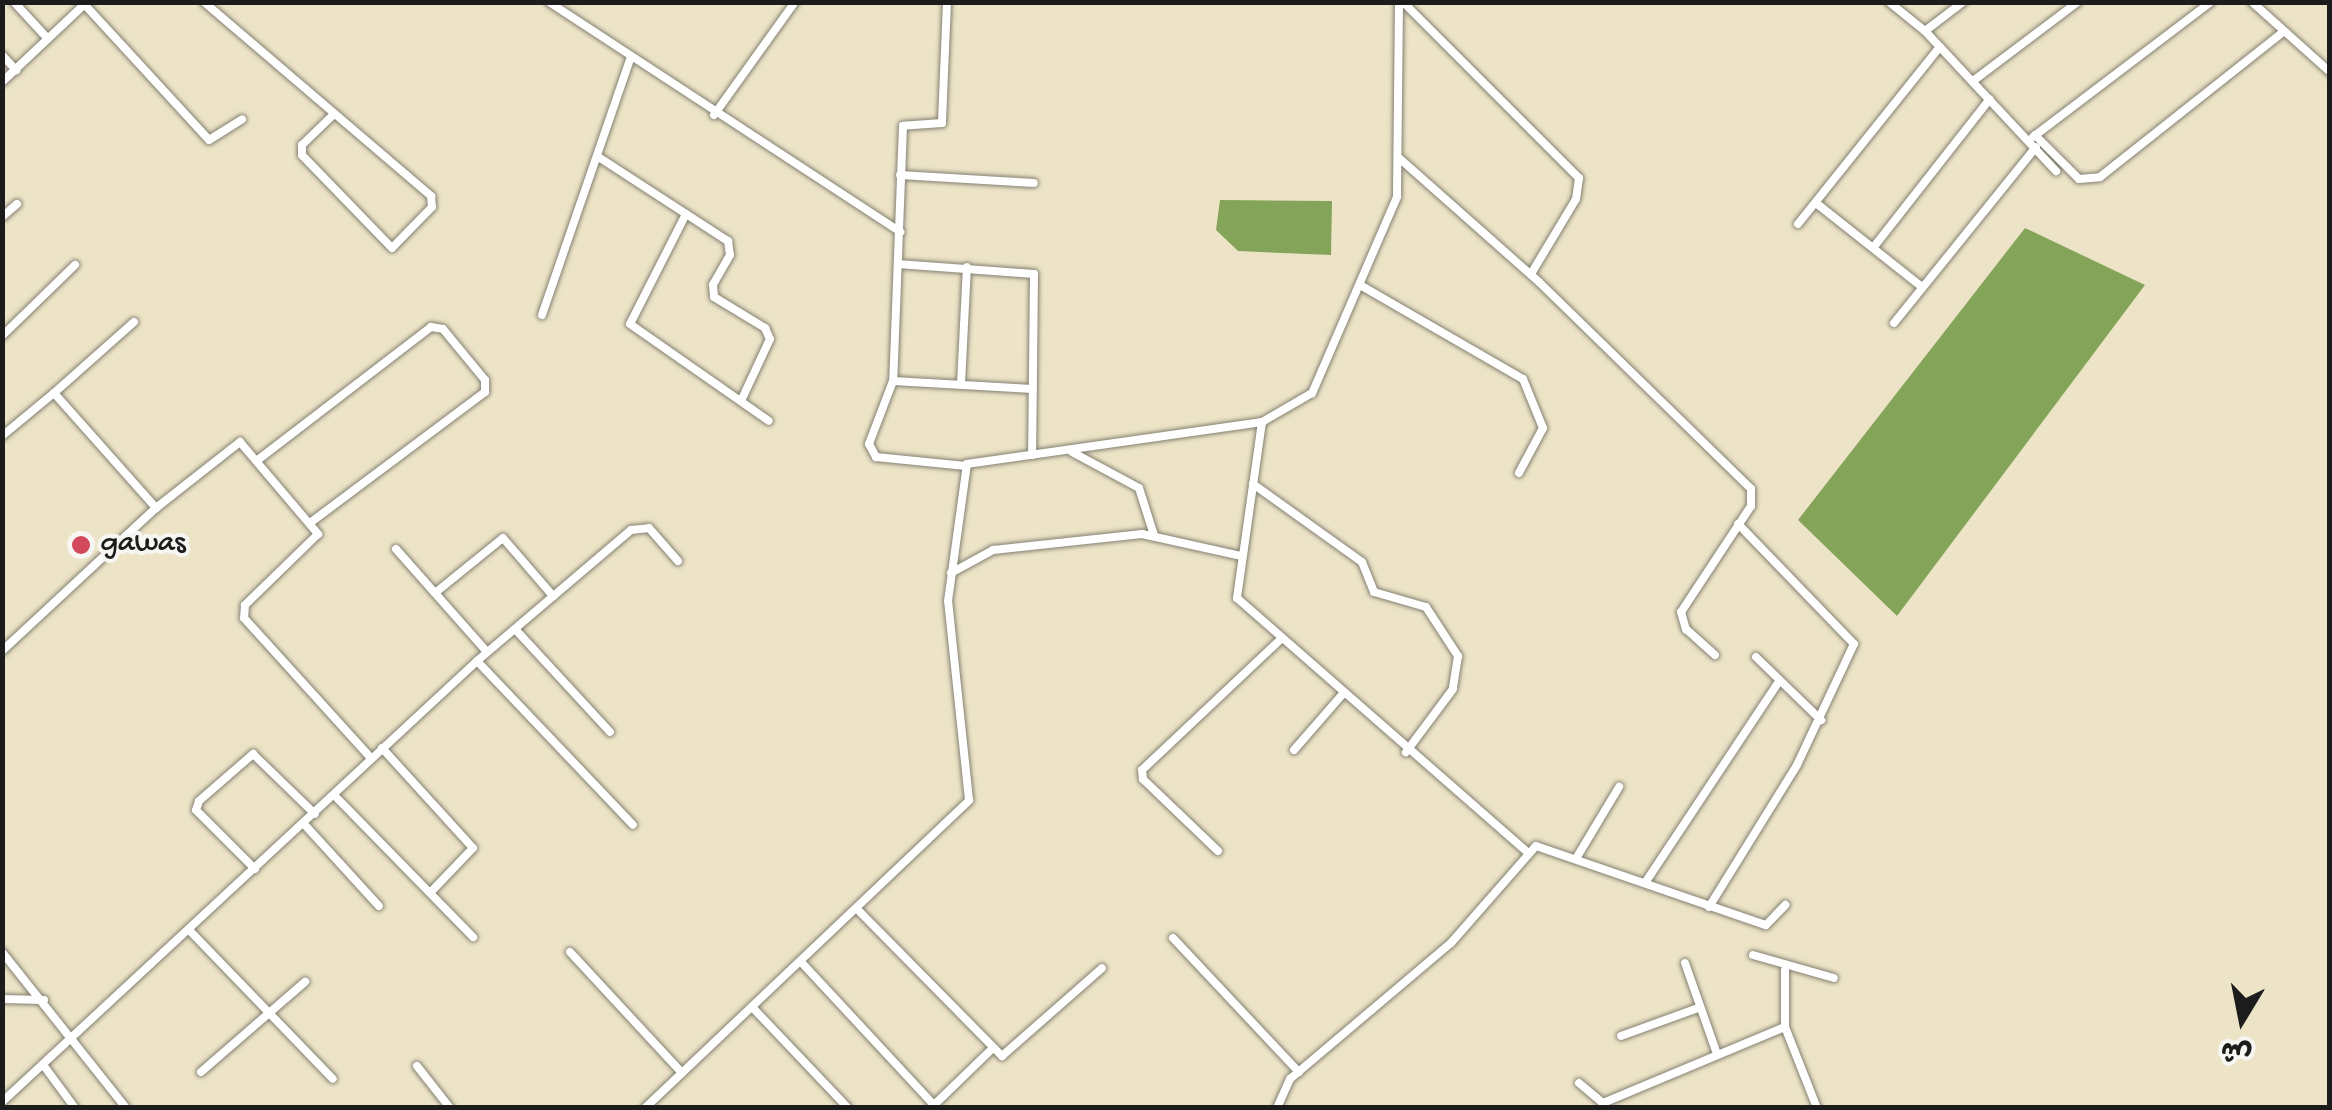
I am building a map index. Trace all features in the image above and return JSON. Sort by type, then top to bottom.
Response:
[{"type":"street","points":[[14,2],[48,39]]},
{"type":"street","points":[[204,2],[432,199],[392,248],[302,155],[302,145],[332,114]]},
{"type":"street","points":[[549,2],[714,115],[900,232]]},
{"type":"street","points":[[714,115],[794,2]]},
{"type":"street","points":[[947,2],[942,123],[903,126],[892,380],[870,436],[872,455],[966,466],[1262,422],[1312,393],[1397,196],[1401,2]]},
{"type":"street","points":[[1401,2],[1579,178],[1576,198],[1531,274]]},
{"type":"street","points":[[1890,2],[1925,31],[2034,141],[2079,179],[2100,177],[2283,32]]},
{"type":"street","points":[[1925,31],[1963,2]]},
{"type":"street","points":[[1974,81],[2078,2]]},
{"type":"street","points":[[1894,323],[2034,141],[2211,2]]},
{"type":"street","points":[[2252,2],[2330,72]]},
{"type":"street","points":[[2,82],[86,4],[209,140],[242,119]]},
{"type":"street","points":[[1798,224],[1940,47]]},
{"type":"street","points":[[2,54],[16,70]]},
{"type":"street","points":[[542,314],[600,158],[630,59]]},
{"type":"street","points":[[1873,248],[1990,99]]},
{"type":"street","points":[[2034,141],[2056,171]]},
{"type":"street","points":[[600,158],[731,246],[712,289],[716,300],[770,335],[741,401]]},
{"type":"street","points":[[1399,158],[1531,274],[1751,489],[1752,502],[1681,612],[1686,629],[1715,655]]},
{"type":"street","points":[[900,176],[1034,183]]},
{"type":"street","points":[[1816,203],[1922,288]]},
{"type":"street","points":[[2,217],[17,204]]},
{"type":"street","points":[[686,214],[630,324],[769,420]]},
{"type":"street","points":[[898,264],[967,267],[1035,276],[1032,454]]},
{"type":"street","points":[[2,336],[75,265]]},
{"type":"street","points":[[961,384],[967,267]]},
{"type":"street","points":[[1360,285],[1524,379],[1543,428],[1519,473]]},
{"type":"street","points":[[2,436],[134,322]]},
{"type":"street","points":[[259,460],[431,328],[443,329],[485,380],[484,392],[311,522]]},
{"type":"street","points":[[892,380],[1033,389]]},
{"type":"street","points":[[54,393],[156,508]]},
{"type":"street","points":[[1262,422],[1241,556],[1238,602],[1406,752],[1529,854]]},
{"type":"street","points":[[2,651],[156,508],[233,443],[243,443],[311,522],[316,539],[245,605],[243,615],[372,758]]},
{"type":"street","points":[[1072,452],[1139,488],[1154,535]]},
{"type":"street","points":[[645,1108],[859,911],[972,794],[952,637],[951,573],[966,466]]},
{"type":"street","points":[[1252,484],[1362,562],[1374,592],[1426,608],[1458,656],[1453,689],[1406,752]]},
{"type":"street","points":[[1710,908],[1820,720],[1853,640],[1738,524]]},
{"type":"street","points":[[2,1102],[192,932],[477,661],[637,527],[649,528],[678,561]]},
{"type":"street","points":[[951,573],[992,550],[1154,535],[1241,556]]},
{"type":"street","points":[[435,593],[503,538],[553,596]]},
{"type":"street","points":[[396,549],[487,652]]},
{"type":"street","points":[[515,628],[610,732]]},
{"type":"street","points":[[1218,851],[1143,779],[1142,770],[1280,640]]},
{"type":"street","points":[[1756,656],[1820,720]]},
{"type":"street","points":[[477,661],[633,825]]},
{"type":"street","points":[[1646,883],[1779,682]]},
{"type":"street","points":[[1294,750],[1342,696]]},
{"type":"street","points":[[382,748],[473,848],[430,892]]},
{"type":"street","points":[[255,869],[196,810],[199,801],[253,754],[315,814]]},
{"type":"street","points":[[1577,857],[1619,787]]},
{"type":"street","points":[[334,794],[473,937]]},
{"type":"street","points":[[304,824],[378,906]]},
{"type":"street","points":[[1278,1108],[1279,1093],[1299,1072],[1451,943],[1529,854],[1542,846],[1769,926],[1785,906]]},
{"type":"street","points":[[859,911],[991,1050],[1008,1054],[1102,968]]},
{"type":"street","points":[[192,932],[333,1079]]},
{"type":"street","points":[[1173,938],[1299,1072]]},
{"type":"street","points":[[2,952],[44,1000],[126,1108]]},
{"type":"street","points":[[570,952],[682,1073]]},
{"type":"street","points":[[1753,955],[1786,970],[1834,978]]},
{"type":"street","points":[[802,963],[933,1106],[991,1050]]},
{"type":"street","points":[[1685,963],[1716,1051]]},
{"type":"street","points":[[1786,970],[1785,1027],[1817,1108]]},
{"type":"street","points":[[201,1072],[305,982]]},
{"type":"street","points":[[2,998],[44,1000]]},
{"type":"street","points":[[753,1008],[848,1108]]},
{"type":"street","points":[[1622,1036],[1698,1008]]},
{"type":"street","points":[[1578,1083],[1603,1102],[1716,1051],[1785,1027]]},
{"type":"street","points":[[44,1066],[75,1108]]},
{"type":"street","points":[[417,1066],[450,1108]]},
{"type":"green space","points":[[1220,200],[1332,201],[1331,255],[1238,251],[1216,230]]},
{"type":"green space","points":[[2025,228],[2145,285],[1897,616],[1798,520]]},
{"type":"place","name":"gawas","points":[[81,545]]}]
